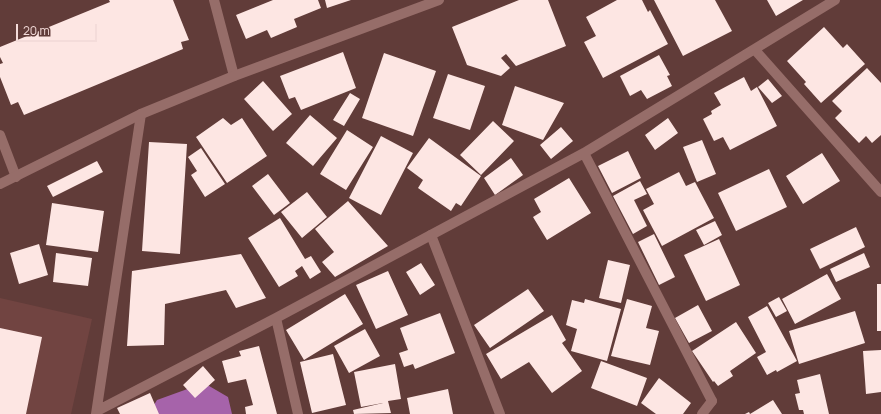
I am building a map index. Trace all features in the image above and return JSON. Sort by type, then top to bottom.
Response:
[{"type":"street","points":[[214,0],[234,76]]},
{"type":"street","points":[[0,184],[141,114],[234,76],[439,0]]},
{"type":"street","points":[[97,413],[584,153],[835,0]]},
{"type":"street","points":[[755,50],[881,192]]},
{"type":"street","points":[[97,413],[141,114]]},
{"type":"street","points":[[0,135],[16,177]]},
{"type":"street","points":[[584,153],[712,401],[702,414]]},
{"type":"street","points":[[431,235],[500,414]]},
{"type":"street","points":[[276,318],[298,414]]},
{"type":"shaded area","points":[[0,298],[92,319],[71,414],[0,414]]},
{"type":"shaded area","points":[[204,383],[228,397],[232,414],[142,414],[151,410],[157,400]]},
{"type":"building","points":[[109,0],[173,0],[189,40],[181,42],[183,49],[24,115],[18,102],[11,105],[0,77],[0,64],[3,63],[0,57],[0,47],[110,2]]},
{"type":"building","points":[[273,0],[318,0],[321,8],[294,19],[297,27],[271,38],[267,30],[246,39],[236,15]]},
{"type":"building","points":[[325,0],[351,0],[327,8]]},
{"type":"building","points":[[519,0],[548,0],[566,46],[516,66],[506,54],[501,58],[510,68],[501,76],[467,65],[452,27]]},
{"type":"building","points":[[617,0],[642,0],[648,12],[650,10],[668,44],[603,78],[584,42],[596,36],[586,17]]},
{"type":"building","points":[[654,0],[715,0],[732,31],[683,56]]},
{"type":"building","points":[[767,0],[803,0],[776,16]]},
{"type":"building","points":[[824,27],[843,48],[847,44],[865,64],[821,103],[804,84],[806,82],[787,61]]},
{"type":"building","points":[[343,52],[356,88],[301,110],[295,97],[289,99],[280,76]]},
{"type":"building","points":[[384,53],[436,71],[413,136],[362,118]]},
{"type":"building","points":[[659,55],[670,75],[667,76],[672,86],[647,99],[641,90],[630,96],[620,76]]},
{"type":"building","points":[[867,68],[881,83],[881,135],[872,143],[866,136],[859,143],[835,118],[842,111],[832,101]]},
{"type":"building","points":[[448,74],[485,86],[470,130],[433,118]]},
{"type":"building","points":[[744,77],[751,91],[757,87],[777,126],[730,150],[723,137],[714,141],[703,119],[712,114],[711,111],[721,105],[714,93]]},
{"type":"building","points":[[768,79],[782,96],[772,103],[758,87]]},
{"type":"building","points":[[263,81],[292,114],[273,131],[244,99]]},
{"type":"building","points":[[515,86],[564,103],[543,140],[502,125]]},
{"type":"building","points":[[350,93],[360,99],[344,126],[333,120]]},
{"type":"building","points":[[310,115],[337,138],[313,166],[286,143]]},
{"type":"building","points":[[223,118],[231,125],[242,118],[267,156],[227,183],[196,137]]},
{"type":"building","points":[[668,118],[678,133],[655,150],[645,135]]},
{"type":"building","points":[[493,121],[514,141],[481,175],[460,155]]},
{"type":"building","points":[[561,127],[573,141],[551,159],[540,145]]},
{"type":"building","points":[[347,130],[373,147],[346,190],[320,174]]},
{"type":"building","points":[[381,136],[413,153],[381,215],[349,198]]},
{"type":"building","points":[[429,138],[481,176],[461,206],[456,203],[451,211],[418,188],[423,180],[407,168]]},
{"type":"building","points":[[702,140],[716,174],[697,182],[683,147]]},
{"type":"building","points":[[149,142],[187,144],[180,254],[142,251]]},
{"type":"building","points":[[201,148],[225,184],[205,197],[191,175],[197,171],[188,157]]},
{"type":"building","points":[[628,151],[641,178],[612,193],[598,166]]},
{"type":"building","points":[[822,153],[840,181],[803,204],[786,176]]},
{"type":"building","points":[[511,158],[523,175],[495,195],[484,178]]},
{"type":"building","points":[[97,161],[103,172],[53,197],[47,186]]},
{"type":"building","points":[[769,169],[787,207],[736,231],[718,193]]},
{"type":"building","points":[[679,172],[686,186],[695,182],[714,218],[662,246],[643,210],[654,204],[646,189]]},
{"type":"building","points":[[268,174],[290,203],[274,215],[252,186]]},
{"type":"building","points":[[569,178],[591,213],[547,240],[533,217],[541,212],[534,199]]},
{"type":"building","points":[[640,181],[647,194],[634,200],[647,226],[633,234],[613,196]]},
{"type":"building","points":[[307,192],[327,217],[302,238],[281,212]]},
{"type":"building","points":[[348,201],[388,246],[335,277],[322,262],[334,252],[315,229]]},
{"type":"building","points":[[52,203],[104,211],[98,252],[46,245]]},
{"type":"building","points":[[280,218],[305,259],[311,256],[321,272],[310,279],[302,266],[295,271],[298,276],[279,287],[248,238]]},
{"type":"building","points":[[715,221],[722,235],[704,245],[696,230]]},
{"type":"building","points":[[856,227],[865,247],[820,269],[810,249]]},
{"type":"building","points":[[654,234],[675,277],[659,285],[638,242]]},
{"type":"building","points":[[719,239],[740,285],[706,301],[684,255]]},
{"type":"building","points":[[39,244],[48,275],[19,284],[10,253]]},
{"type":"building","points":[[56,253],[92,258],[88,286],[53,282]]},
{"type":"building","points":[[864,253],[870,267],[836,282],[830,269]]},
{"type":"building","points":[[241,254],[266,298],[236,308],[226,290],[165,304],[164,345],[127,346],[132,271]]},
{"type":"building","points":[[608,260],[630,265],[621,303],[599,298]]},
{"type":"building","points":[[421,263],[435,285],[420,295],[406,272]]},
{"type":"building","points":[[388,271],[408,315],[376,329],[356,285]]},
{"type":"building","points":[[827,274],[841,299],[795,324],[782,299]]},
{"type":"building","points":[[877,284],[881,284],[881,331],[877,331]]},
{"type":"building","points":[[528,289],[544,311],[490,348],[474,325]]},
{"type":"building","points":[[345,294],[363,324],[304,360],[286,330]]},
{"type":"building","points":[[779,297],[787,311],[776,317],[768,303]]},
{"type":"building","points":[[585,299],[621,309],[607,361],[571,351],[577,329],[566,325],[572,300],[584,303]]},
{"type":"building","points":[[627,299],[652,306],[646,328],[659,331],[650,365],[611,356]]},
{"type":"building","points":[[698,305],[712,331],[689,343],[675,318]]},
{"type":"building","points":[[767,306],[797,361],[777,372],[776,370],[767,375],[757,357],[766,352],[748,317]]},
{"type":"building","points":[[855,311],[865,343],[799,364],[789,331]]},
{"type":"building","points":[[440,313],[455,353],[415,369],[413,364],[404,367],[399,353],[408,350],[400,328]]},
{"type":"building","points":[[552,315],[566,340],[562,343],[582,371],[552,393],[529,362],[501,379],[486,354]]},
{"type":"building","points":[[736,322],[756,353],[730,371],[733,376],[718,386],[714,381],[713,382],[692,351]]},
{"type":"building","points":[[0,328],[42,337],[26,414],[0,414]]},
{"type":"building","points":[[365,329],[380,356],[349,373],[334,346]]},
{"type":"building","points":[[259,346],[277,414],[246,414],[245,407],[253,405],[246,379],[228,383],[222,361],[241,356],[239,351]]},
{"type":"building","points":[[881,350],[881,392],[866,394],[863,351]]},
{"type":"building","points":[[333,354],[346,405],[312,413],[300,362]]},
{"type":"building","points":[[601,361],[647,378],[637,406],[591,388]]},
{"type":"building","points":[[395,364],[401,399],[388,401],[391,413],[354,414],[353,410],[383,403],[361,407],[354,372]]},
{"type":"building","points":[[203,366],[215,380],[195,398],[183,385]]},
{"type":"building","points":[[820,374],[829,414],[804,414],[803,410],[799,410],[795,394],[800,393],[797,380]]},
{"type":"building","points":[[659,378],[691,403],[683,414],[656,414],[641,403]]},
{"type":"building","points":[[448,389],[453,414],[410,414],[407,398]]},
{"type":"building","points":[[150,393],[159,414],[120,414],[117,408]]},
{"type":"building","points":[[773,400],[782,414],[750,414]]}]
